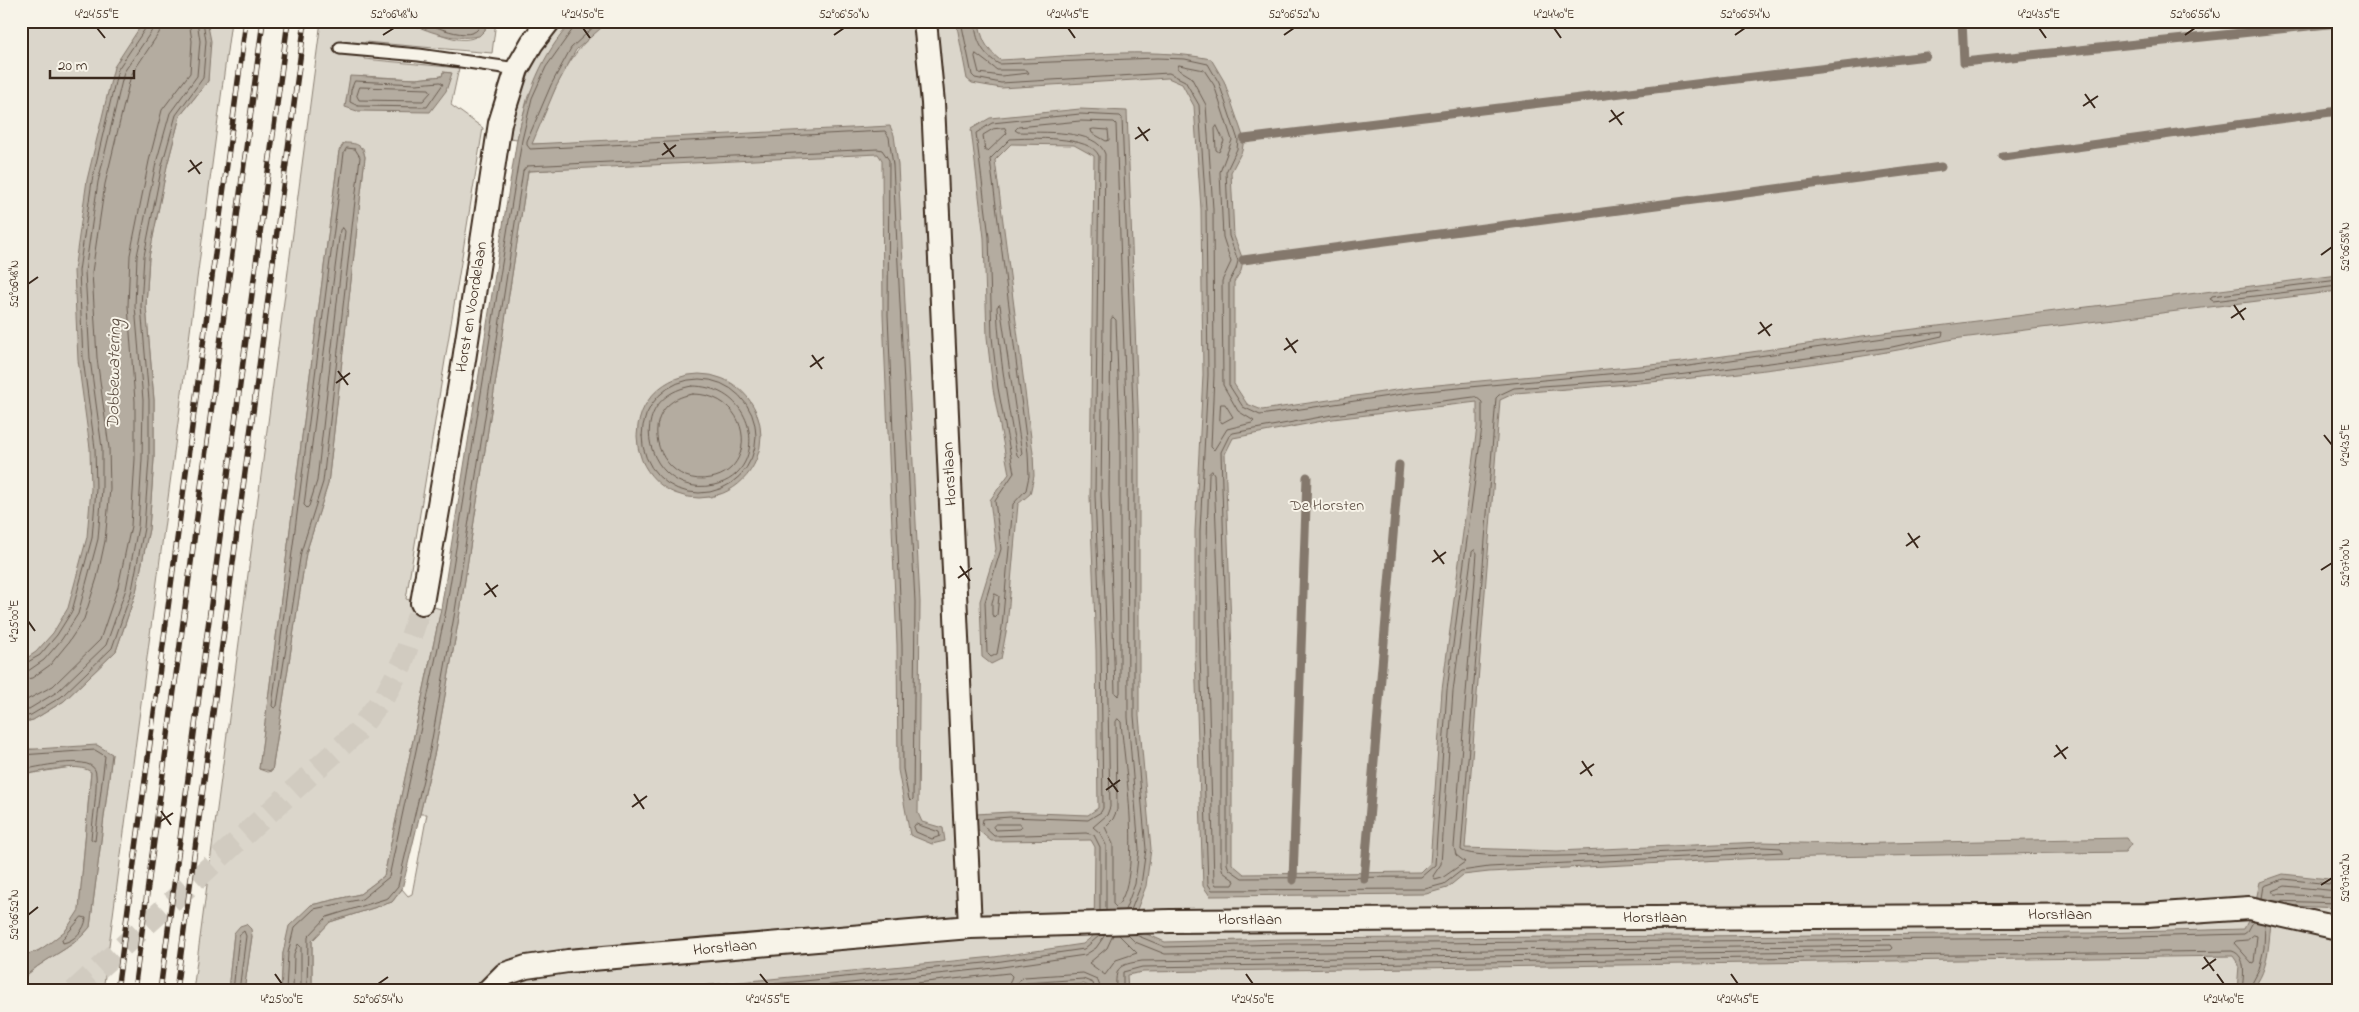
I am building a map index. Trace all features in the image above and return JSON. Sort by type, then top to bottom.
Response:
[{"type":"street","name":"Horst en Voordelaan","points":[[422,604],[464,360],[500,122],[518,70],[532,43],[549,21]]},
{"type":"street","name":"Horstlaan","points":[[925,21],[934,113],[970,927]]},
{"type":"street","name":"Horstlaan","points":[[488,991],[505,974],[534,966],[970,927],[1140,922],[2137,915],[2249,908],[2338,928]]},
{"type":"lane","points":[[340,48],[419,55],[518,70]]},
{"type":"green space","points":[[21,21],[164,21],[108,580],[21,688]]},
{"type":"green space","points":[[207,21],[231,21],[103,991],[21,991],[21,981],[29,973],[74,942],[90,927],[112,754],[21,750],[21,723],[33,720],[64,701],[116,651],[136,592],[149,529],[154,459],[154,400],[146,306],[149,257],[167,166],[180,116],[208,81]]},
{"type":"green space","points":[[321,21],[402,21],[455,39],[466,39],[476,37],[485,30],[486,21],[496,21],[492,53],[365,42],[364,59],[459,68],[451,105],[483,128],[406,599],[441,609],[384,876],[360,894],[311,905],[283,953],[281,991],[244,991],[252,936],[234,933],[228,991],[193,991]],"holes":[[[443,72],[451,73],[357,111],[363,76],[416,79],[443,76]],[[344,143],[363,148],[365,157],[328,484],[306,553],[272,771],[267,772],[259,769],[339,151]]]},
{"type":"green space","points":[[563,21],[573,21],[564,33],[528,96],[517,139],[510,138],[517,106],[528,76],[543,47]]},
{"type":"green space","name":"De Horsten","points":[[609,21],[2338,21],[2338,991],[312,991],[312,941],[330,922],[392,902],[402,889],[408,896],[412,894],[427,814],[420,814],[435,751],[460,612],[528,171],[549,170],[553,144],[531,144],[561,76],[581,46]]},
{"type":"green space","points":[[71,767],[85,767],[91,771],[79,910],[69,926],[55,940],[39,950],[21,956],[21,775]]},
{"type":"water","name":"Dobbewatering","points":[[144,21],[207,21],[211,41],[208,81],[180,116],[167,166],[149,257],[146,306],[154,400],[154,459],[149,529],[136,592],[116,651],[64,701],[33,720],[21,723],[21,662],[36,652],[53,633],[68,608],[87,537],[91,489],[90,448],[78,360],[74,271],[87,180],[114,67]]},
{"type":"water","points":[[404,21],[486,21],[485,30],[479,36],[459,37],[432,32]]},
{"type":"water","points":[[573,21],[609,21],[576,50],[556,87],[532,144],[890,126],[894,135],[898,165],[920,602],[918,813],[922,822],[943,828],[945,841],[932,844],[910,835],[898,770],[897,645],[883,315],[882,160],[878,154],[528,171],[460,612],[435,751],[402,889],[392,902],[330,922],[312,941],[312,991],[281,991],[283,953],[289,926],[311,905],[360,894],[384,876],[441,609],[517,139],[525,107],[537,76],[552,47]]},
{"type":"water","points":[[956,21],[979,21],[985,43],[1000,60],[1133,53],[1186,55],[1211,59],[1224,81],[1244,139],[1242,151],[1231,172],[1234,236],[1243,260],[1241,271],[1234,282],[1234,384],[1247,404],[1262,410],[1416,387],[1682,362],[1883,333],[2338,275],[2338,291],[1953,339],[1845,359],[1735,374],[1515,393],[1500,400],[1465,848],[1557,851],[1762,842],[1839,844],[2127,838],[2131,844],[2125,852],[1760,858],[1489,872],[1463,875],[1447,888],[1426,894],[1210,896],[1203,886],[1195,655],[1195,531],[1203,375],[1201,209],[1194,106],[1182,84],[1168,78],[1001,88],[972,83],[967,79]],"holes":[[[1477,402],[1477,427],[1442,690],[1430,863],[1421,872],[1244,874],[1232,864],[1232,655],[1225,454],[1233,438],[1333,419]]]},
{"type":"water","points":[[443,72],[452,73],[446,91],[430,112],[357,111],[345,107],[350,76],[416,79],[442,76]]},
{"type":"water","points":[[1080,109],[1127,111],[1139,433],[1139,716],[1151,849],[1146,886],[1136,912],[1140,931],[1165,942],[1285,939],[2095,933],[2244,929],[2254,909],[2260,882],[2283,874],[2338,880],[2338,908],[2274,905],[2266,962],[2262,973],[2250,991],[2237,991],[2239,965],[2233,956],[1143,972],[1127,975],[1128,991],[1091,991],[1090,987],[1084,984],[1002,991],[648,991],[994,957],[1083,944],[1094,935],[1095,847],[1091,840],[991,841],[977,829],[976,814],[1010,812],[1088,815],[1098,808],[1096,650],[1090,496],[1094,156],[1074,145],[1011,144],[995,160],[1033,453],[1034,476],[1030,494],[1018,504],[1007,627],[1001,659],[991,664],[982,657],[980,601],[996,549],[990,500],[1009,474],[993,389],[987,337],[984,238],[971,129],[990,118]]},
{"type":"water","points":[[344,143],[358,145],[365,157],[328,484],[306,553],[272,771],[259,769],[339,151]]},
{"type":"water","points":[[699,374],[723,379],[743,392],[756,412],[761,436],[756,460],[743,480],[723,493],[699,498],[675,493],[655,480],[642,460],[637,436],[642,412],[655,392],[675,379]]},
{"type":"water","points":[[97,745],[112,754],[90,927],[83,935],[38,966],[21,981],[21,956],[38,951],[51,942],[66,930],[79,910],[91,772],[85,769],[67,768],[21,775],[21,750]]},
{"type":"water","points":[[246,924],[251,929],[252,936],[244,991],[228,991],[234,933],[240,926]]},
{"type":"waterway","points":[[1962,21],[1964,62],[2338,23]]},
{"type":"waterway","points":[[1244,139],[1926,56]]},
{"type":"waterway","points":[[2003,157],[2338,111]]},
{"type":"waterway","points":[[1243,260],[1941,167]]},
{"type":"waterway","points":[[1364,879],[1399,465]]},
{"type":"waterway","points":[[1293,880],[1307,477]]},
{"type":"tunnel","points":[[74,991],[357,732],[386,694],[402,664],[422,603]]},
{"type":"railway","points":[[117,991],[246,21]]},
{"type":"railway","points":[[134,991],[263,21]]},
{"type":"railway","points":[[160,991],[288,21]]},
{"type":"railway","points":[[176,991],[305,21]]}]
